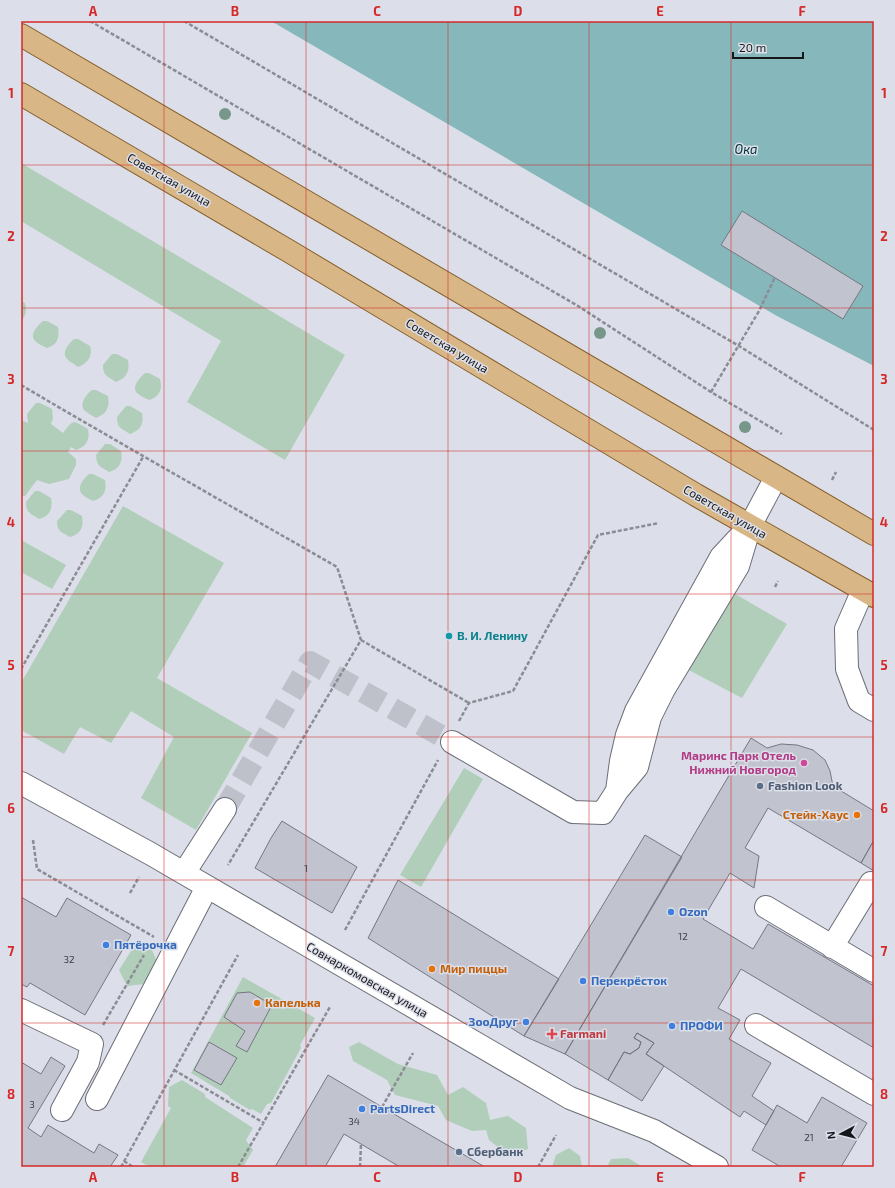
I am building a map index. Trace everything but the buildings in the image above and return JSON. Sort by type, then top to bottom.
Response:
[{"type":"main road","points":[[21,35],[874,534]]},
{"type":"main road","name":"Советская улица","points":[[21,94],[287,250],[696,495],[868,593]]},
{"type":"street","points":[[455,732],[573,812],[603,813],[617,791],[620,760],[636,711],[721,557],[750,526],[776,477]]},
{"type":"street","points":[[868,593],[846,629],[847,669],[859,701],[874,710]]},
{"type":"street","name":"Совнаркомовская улица","points":[[21,783],[151,854],[570,1098],[654,1131],[717,1167]]},
{"type":"street","points":[[184,873],[225,809]]},
{"type":"street","points":[[832,947],[873,882]]},
{"type":"street","points":[[97,1098],[207,887]]},
{"type":"street","points":[[766,907],[874,971]]},
{"type":"street","points":[[21,1010],[92,1044],[88,1062],[62,1110]]},
{"type":"street","points":[[756,1025],[874,1094]]},
{"type":"path","points":[[90,21],[578,306],[711,392],[782,434]]},
{"type":"path","points":[[184,21],[738,346],[874,430]]},
{"type":"path","points":[[711,392],[759,312],[775,277]]},
{"type":"path","points":[[21,386],[337,567],[361,640],[469,703],[513,692],[598,535],[659,523]]},
{"type":"path","points":[[21,669],[143,457]]},
{"type":"path","points":[[832,480],[836,472]]},
{"type":"path","points":[[775,587],[778,581]]},
{"type":"path","points":[[228,865],[361,640]]},
{"type":"path","points":[[455,732],[469,703]]},
{"type":"path","points":[[345,930],[439,758]]},
{"type":"path","points":[[33,840],[37,869],[154,937]]},
{"type":"path","points":[[130,893],[139,877]]},
{"type":"path","points":[[150,944],[157,931]]},
{"type":"path","points":[[100,1031],[147,950]]},
{"type":"path","points":[[121,1167],[238,955]]},
{"type":"path","points":[[238,1167],[330,1007]]},
{"type":"path","points":[[382,1107],[413,1053]]},
{"type":"path","points":[[174,1070],[264,1123]]},
{"type":"path","points":[[538,1167],[556,1135]]},
{"type":"path","points":[[360,1167],[361,1144]]},
{"type":"path","points":[[124,1162],[133,1167]]},
{"type":"green space","points":[[21,163],[345,355],[285,460],[187,402],[221,341],[21,221]]},
{"type":"green space","points":[[21,301],[25,303],[26,310],[21,321]]},
{"type":"green space","points":[[43,321],[47,321],[58,327],[59,334],[57,340],[53,345],[47,348],[35,341],[33,338],[35,330]]},
{"type":"green space","points":[[74,339],[78,339],[90,346],[91,350],[89,359],[78,367],[65,357],[65,351]]},
{"type":"green space","points":[[112,354],[117,354],[128,360],[129,368],[127,374],[116,382],[106,375],[103,369],[103,365]]},
{"type":"green space","points":[[145,373],[149,373],[160,379],[161,383],[158,395],[149,400],[135,391],[136,385]]},
{"type":"green space","points":[[92,390],[96,390],[108,396],[109,404],[107,410],[96,418],[84,410],[82,404],[84,399]]},
{"type":"green space","points":[[36,403],[40,403],[52,409],[53,418],[51,424],[63,433],[69,425],[74,422],[88,429],[89,436],[83,447],[76,450],[71,447],[68,452],[76,459],[76,465],[69,479],[49,484],[37,480],[25,496],[21,496],[21,420],[28,423],[27,414]]},
{"type":"green space","points":[[126,406],[130,406],[142,413],[143,420],[137,431],[130,434],[120,427],[117,421],[117,417]]},
{"type":"green space","points":[[105,444],[110,444],[121,451],[122,458],[118,467],[109,472],[100,466],[96,459],[96,455]]},
{"type":"green space","points":[[89,474],[93,474],[105,480],[106,488],[104,494],[97,500],[93,501],[83,495],[80,491],[80,486],[83,480]]},
{"type":"green space","points":[[35,491],[39,491],[51,498],[52,506],[50,512],[43,518],[39,519],[29,512],[26,506],[26,502]]},
{"type":"green space","points":[[123,506],[224,563],[157,678],[252,733],[196,830],[141,798],[174,737],[131,711],[111,743],[80,727],[64,754],[21,730],[21,683]]},
{"type":"green space","points":[[67,510],[71,510],[82,516],[83,520],[81,530],[74,536],[70,537],[60,531],[57,525],[57,521]]},
{"type":"green space","points":[[21,540],[66,565],[52,589],[21,572]]},
{"type":"green space","points":[[730,591],[787,624],[742,698],[685,668]]},
{"type":"green space","points":[[464,768],[483,779],[421,887],[400,875]]},
{"type":"green space","points":[[133,948],[151,948],[157,962],[145,984],[127,986],[119,970]]},
{"type":"green space","points":[[243,977],[315,1018],[300,1045],[301,1048],[271,1103],[267,1104],[261,1114],[252,1109],[250,1110],[191,1073]]},
{"type":"green space","points":[[359,1042],[398,1064],[437,1075],[448,1095],[463,1087],[486,1103],[490,1120],[508,1116],[526,1128],[528,1149],[509,1156],[489,1140],[486,1130],[472,1131],[446,1120],[438,1106],[395,1095],[387,1080],[353,1061],[349,1047]]},
{"type":"green space","points":[[182,1080],[205,1094],[205,1097],[253,1128],[246,1140],[253,1150],[243,1167],[150,1167],[141,1162],[171,1108],[168,1106],[169,1087]]},
{"type":"green space","points":[[569,1148],[580,1156],[582,1167],[552,1167],[556,1155]]},
{"type":"green space","points":[[628,1158],[643,1167],[607,1167],[611,1159]]},
{"type":"water","name":"Ока","points":[[271,21],[874,21],[874,366],[777,316]]},
{"type":"tunnel","points":[[225,809],[310,662],[452,742]]},
{"type":"place","name":"В. И. Ленину","points":[[449,636]]},
{"type":"place","name":"Маринс Парк Отель Нижний Новгород","points":[[804,763]]},
{"type":"place","name":"Fashion Look","points":[[760,786]]},
{"type":"place","name":"Стейк-Хаус","points":[[857,815]]},
{"type":"place","name":"Ozon","points":[[671,912]]},
{"type":"place","name":"Пятёрочка","points":[[106,945]]},
{"type":"place","name":"Мир пиццы","points":[[432,969]]},
{"type":"place","name":"Перекрёсток","points":[[583,981]]},
{"type":"place","name":"Капелька","points":[[257,1003]]},
{"type":"place","name":"ЗооДруг","points":[[526,1022]]},
{"type":"place","name":"ПРОФИ","points":[[672,1026]]},
{"type":"place","name":"Farmani","points":[[552,1034]]},
{"type":"place","name":"PartsDirect","points":[[362,1109]]},
{"type":"place","name":"Сбербанк","points":[[459,1152]]}]
